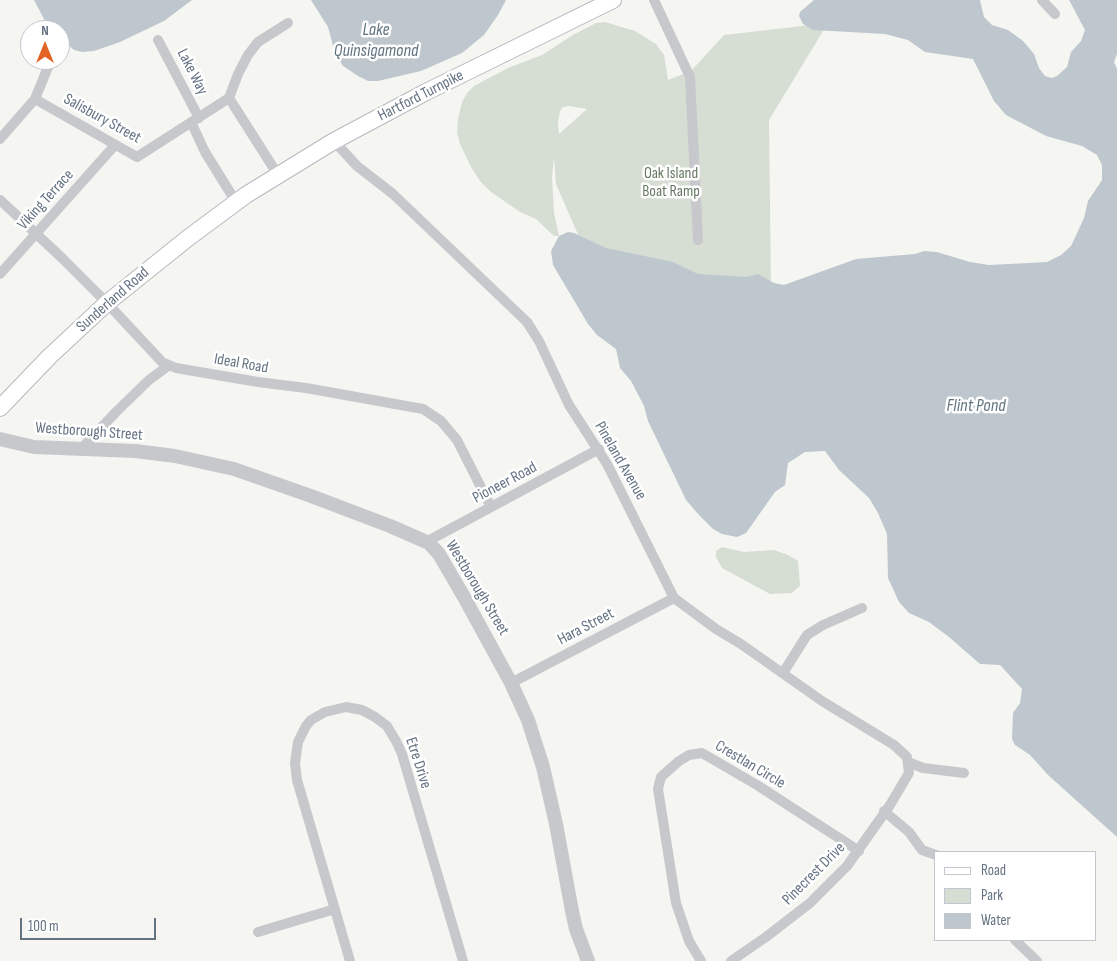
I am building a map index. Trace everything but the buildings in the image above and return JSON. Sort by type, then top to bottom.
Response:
[{"type":"main road","name":"Hartford Turnpike","points":[[236,202],[334,141],[613,0]]},
{"type":"main road","name":"Sunderland Road","points":[[3,402],[107,303],[236,202]]},
{"type":"street","points":[[654,0],[690,77],[698,240]]},
{"type":"street","points":[[1042,0],[1055,14]]},
{"type":"street","points":[[278,175],[229,98],[238,74],[248,55],[258,42],[288,23]]},
{"type":"street","name":"Lake Way","points":[[158,40],[195,120],[205,152],[236,202]]},
{"type":"street","points":[[0,138],[35,99],[47,70]]},
{"type":"street","name":"Salisbury Street","points":[[35,99],[137,157],[229,98]]},
{"type":"street","name":"Pineland Avenue","points":[[334,141],[357,166],[394,194],[521,315],[539,341],[569,405],[599,449],[636,519],[674,598],[716,629],[741,644],[830,706],[894,746],[904,754],[908,762]]},
{"type":"street","name":"Viking Terrace","points":[[0,274],[115,145]]},
{"type":"street","points":[[0,200],[107,303],[162,362],[168,366],[149,380],[82,448]]},
{"type":"street","name":"Ideal Road","points":[[168,366],[423,409],[441,421],[456,440],[491,507]]},
{"type":"street","name":"Westborough Street","points":[[0,439],[34,447],[135,451],[175,456],[234,469],[390,526],[426,542],[442,559],[511,683],[528,720],[543,767],[574,920],[588,961]]},
{"type":"street","name":"Pioneer Road","points":[[426,542],[599,449]]},
{"type":"street","name":"Hara Street","points":[[511,683],[674,598]]},
{"type":"street","points":[[782,673],[807,635],[822,625],[862,608]]},
{"type":"street","name":"Etre Drive","points":[[350,961],[297,780],[296,752],[302,733],[311,720],[332,709],[353,707],[381,721],[393,735],[399,748],[463,961]]},
{"type":"street","name":"Crestlan Circle","points":[[700,961],[688,941],[676,903],[658,789],[661,777],[679,761],[702,753],[858,851]]},
{"type":"street","points":[[908,762],[923,768],[964,773]]},
{"type":"street","name":"Pinecrest Drive","points":[[731,961],[810,903],[837,877],[858,851],[909,773],[908,762]]},
{"type":"street","points":[[884,811],[910,832],[922,850],[934,855]]},
{"type":"street","points":[[258,932],[335,909]]},
{"type":"street","points":[[1016,941],[1036,961]]},
{"type":"green space","name":"Oak Island Boat Ramp","points":[[605,22],[635,31],[656,44],[664,55],[668,80],[691,71],[724,35],[828,23],[769,120],[771,292],[709,283],[583,246],[556,184],[554,157],[552,177],[554,213],[559,236],[554,236],[536,219],[520,212],[491,192],[480,181],[471,167],[457,133],[462,102],[467,93],[474,86],[508,68],[542,55],[596,23]],"holes":[[[563,107],[587,109],[559,134],[558,123],[560,111]]]},
{"type":"green space","points":[[722,547],[744,552],[774,550],[788,555],[798,561],[800,586],[792,593],[770,594],[722,568],[716,557],[716,551]]},
{"type":"water","points":[[34,0],[192,0],[164,21],[120,42],[94,51],[82,52],[70,47],[70,20],[44,19]]},
{"type":"water","name":"Lake Quinsigamond","points":[[311,0],[506,0],[484,35],[462,53],[421,71],[378,81],[368,81],[343,66],[335,53],[328,27]]},
{"type":"water","name":"Flint Pond","points":[[814,0],[980,0],[984,17],[992,25],[1008,30],[1023,41],[1034,54],[1039,68],[1045,76],[1052,78],[1067,67],[1071,52],[1081,41],[1085,30],[1069,0],[1117,0],[1117,54],[1114,62],[1117,69],[1117,837],[1048,775],[1030,755],[1015,745],[1012,739],[1013,713],[1020,703],[1022,689],[1000,665],[980,664],[929,622],[909,613],[899,602],[888,578],[887,534],[878,513],[869,498],[839,470],[825,451],[805,452],[788,463],[785,485],[775,492],[746,533],[737,537],[722,534],[713,529],[699,515],[686,500],[648,421],[644,406],[631,381],[620,368],[616,349],[597,335],[588,324],[553,265],[551,251],[559,236],[568,232],[606,248],[673,262],[698,274],[746,277],[758,274],[774,283],[784,285],[856,259],[915,254],[924,251],[937,252],[970,262],[989,265],[1047,262],[1061,255],[1071,246],[1084,218],[1088,201],[1102,180],[1102,165],[1097,155],[1082,146],[1046,136],[1006,115],[994,101],[973,59],[925,52],[908,40],[885,34],[813,30],[803,24],[799,16],[800,12]]}]
